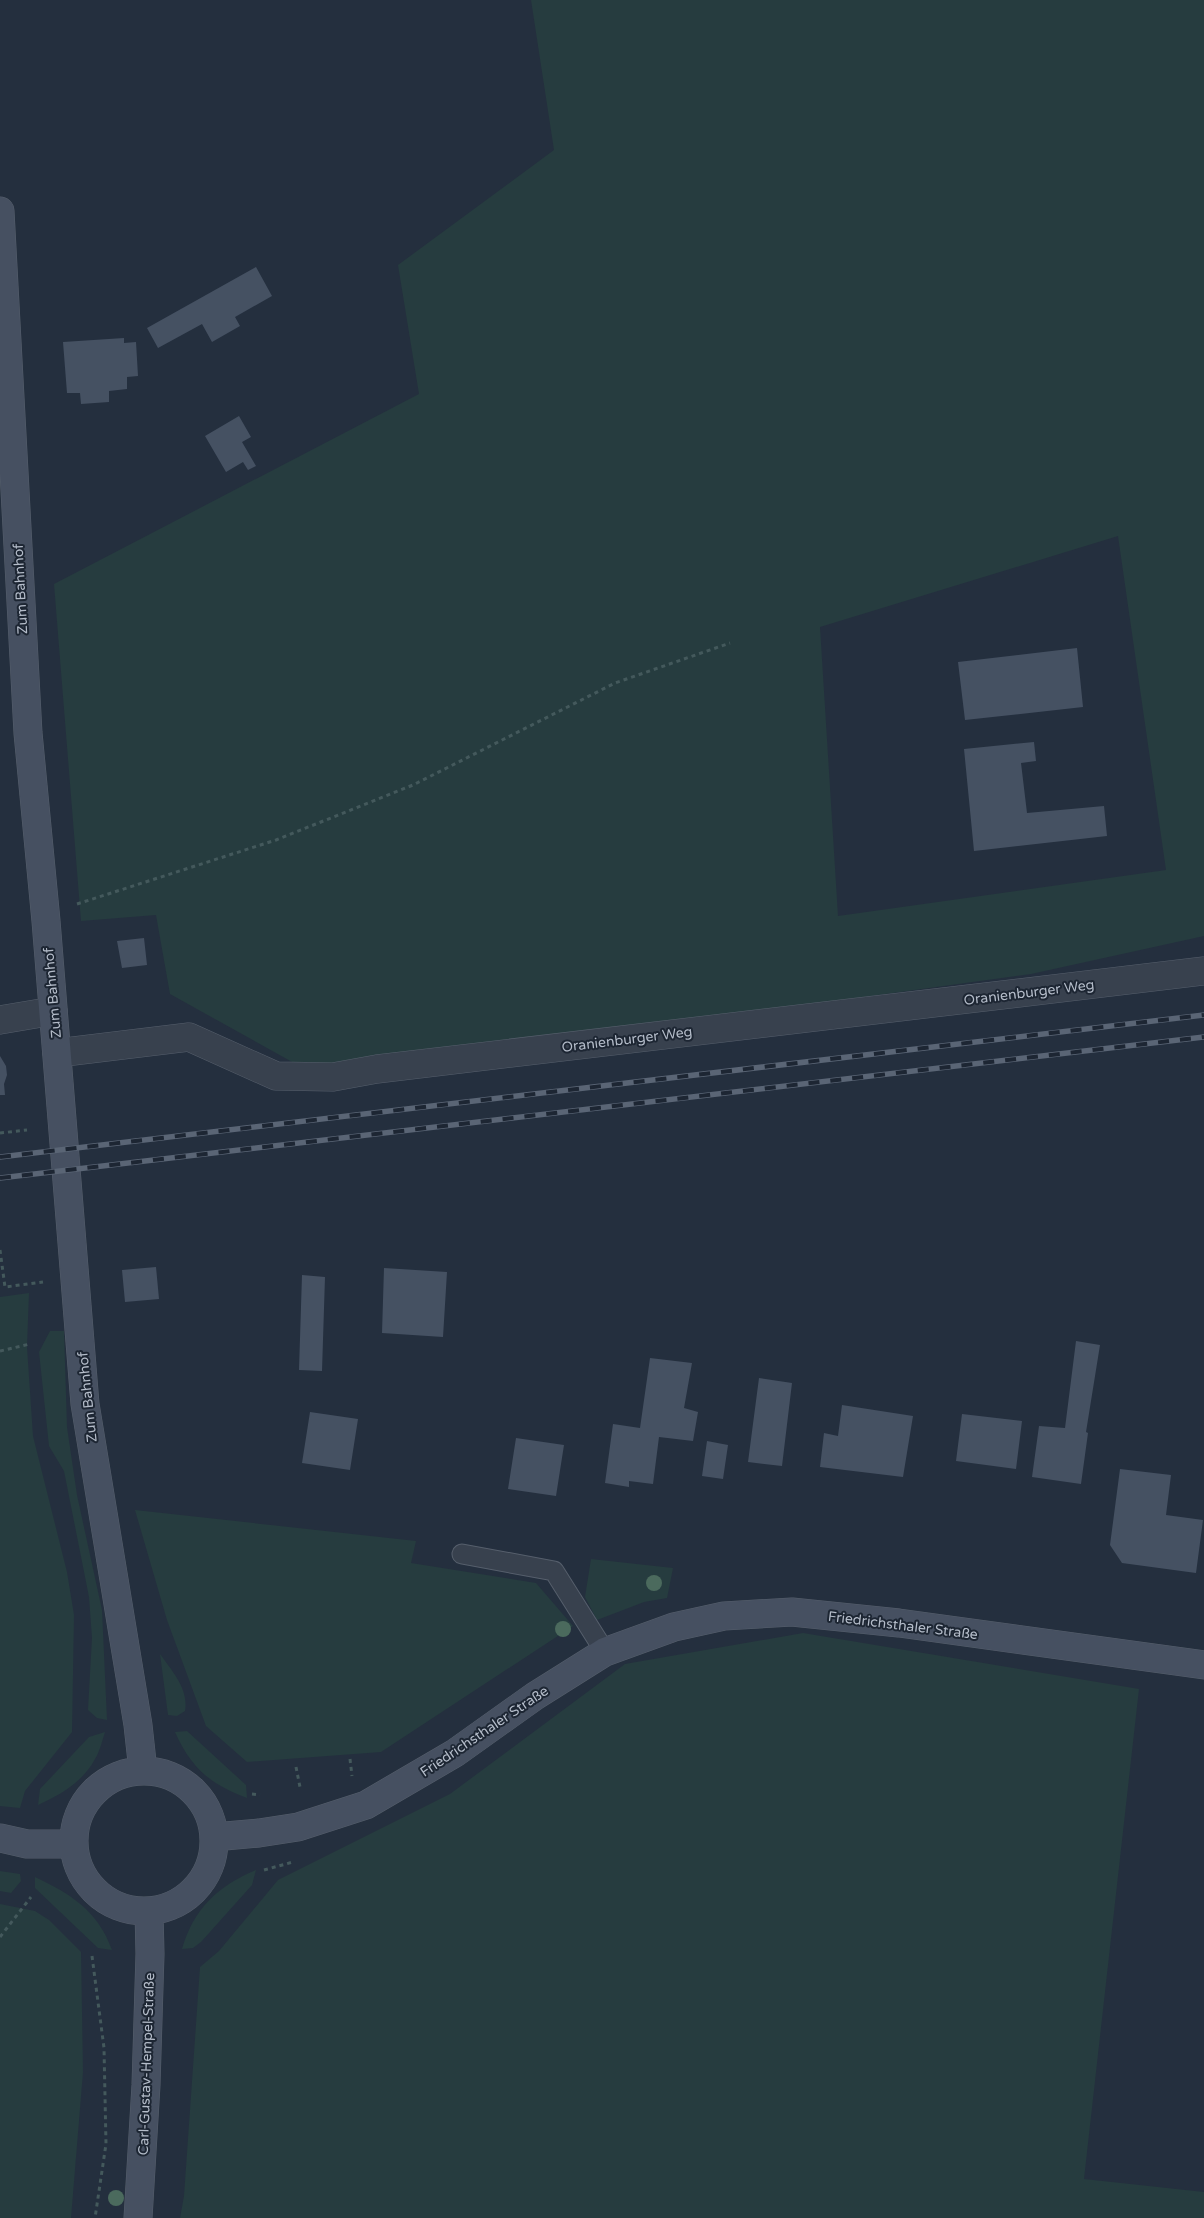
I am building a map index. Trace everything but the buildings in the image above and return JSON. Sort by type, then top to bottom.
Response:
[{"type":"street","name":"Zum Bahnhof","points":[[0,211],[8,494],[57,1053],[85,1404],[138,1725],[143,1771]]},
{"type":"street","name":"Oranienburger Weg","points":[[57,1053],[189,1037],[276,1076],[333,1077],[376,1069],[1204,971]]},
{"type":"street","points":[[0,1020],[53,1011]]},
{"type":"street","name":"Friedrichsthaler Straße","points":[[214,1837],[259,1833],[298,1826],[366,1806],[456,1753],[535,1696],[605,1652],[674,1627],[724,1616],[792,1612],[899,1623],[1204,1665]]},
{"type":"street","points":[[143,1771],[164,1774],[183,1783],[199,1798],[210,1816],[214,1837],[212,1858],[203,1879],[189,1895],[170,1906],[149,1911],[127,1909],[107,1900],[90,1885],[79,1866],[74,1844],[76,1826],[82,1808],[93,1793],[108,1781],[125,1774],[143,1771]]},
{"type":"street","points":[[0,1838],[27,1844],[74,1844]]},
{"type":"street","name":"Carl-Gustav-Hempel-Straße","points":[[138,2218],[146,2085],[150,1954],[149,1911]]},
{"type":"lane","points":[[462,1554],[554,1571],[605,1652]]},
{"type":"path","points":[[77,904],[276,840],[413,785],[616,683],[730,643]]},
{"type":"path","points":[[0,1133],[26,1130]]},
{"type":"path","points":[[0,1250],[5,1288],[43,1282]]},
{"type":"path","points":[[0,1351],[30,1344]]},
{"type":"path","points":[[350,1759],[352,1776]]},
{"type":"path","points":[[296,1767],[300,1787]]},
{"type":"path","points":[[252,1794],[260,1795]]},
{"type":"path","points":[[0,1937],[31,1897]]},
{"type":"path","points":[[92,1956],[104,2048],[106,2144],[95,2218]]},
{"type":"green space","points":[[531,0],[1204,0],[1204,936],[1031,974],[312,1073],[170,994],[156,915],[81,921],[54,584],[419,394],[398,265],[554,150]],"holes":[[[1118,536],[1166,870],[838,916],[820,627]]]},
{"type":"green space","points":[[29,1293],[27,1347],[33,1436],[67,1572],[74,1615],[72,1732],[25,1791],[20,1808],[0,1806],[0,1297]]},
{"type":"green space","points":[[50,1331],[64,1331],[67,1427],[77,1495],[102,1610],[107,1720],[97,1718],[88,1710],[92,1638],[89,1597],[64,1471],[49,1446],[39,1352]]},
{"type":"green space","points":[[135,1510],[416,1541],[411,1563],[536,1583],[573,1626],[381,1752],[247,1762],[206,1726],[167,1620]]},
{"type":"green space","points":[[591,1559],[673,1568],[667,1598],[644,1602],[597,1620],[585,1597]]},
{"type":"green space","points":[[803,1633],[1139,1689],[1084,2179],[1204,2192],[1204,2218],[180,2218],[184,2196],[200,1967],[219,1951],[278,1880],[450,1794],[625,1664]]},
{"type":"green space","points":[[160,1654],[174,1674],[184,1695],[185,1711],[177,1716],[168,1715]]},
{"type":"green space","points":[[187,1731],[246,1785],[247,1798],[222,1787],[195,1765],[181,1745],[175,1732]]},
{"type":"green space","points":[[105,1732],[97,1756],[84,1774],[63,1792],[38,1805],[40,1789],[89,1737]]},
{"type":"green space","points":[[256,1870],[252,1885],[201,1942],[193,1948],[182,1949],[193,1922],[209,1900],[230,1883]]},
{"type":"green space","points":[[0,1871],[20,1874],[21,1881],[11,1893],[0,1891]]},
{"type":"green space","points":[[35,1877],[60,1890],[82,1905],[99,1925],[112,1950],[98,1948],[35,1888]]},
{"type":"green space","points":[[0,1904],[35,1911],[49,1920],[81,1952],[83,2072],[71,2218],[0,2218]]},
{"type":"railway","points":[[0,1157],[1204,1015]]},
{"type":"railway","points":[[0,1178],[1204,1037]]}]
